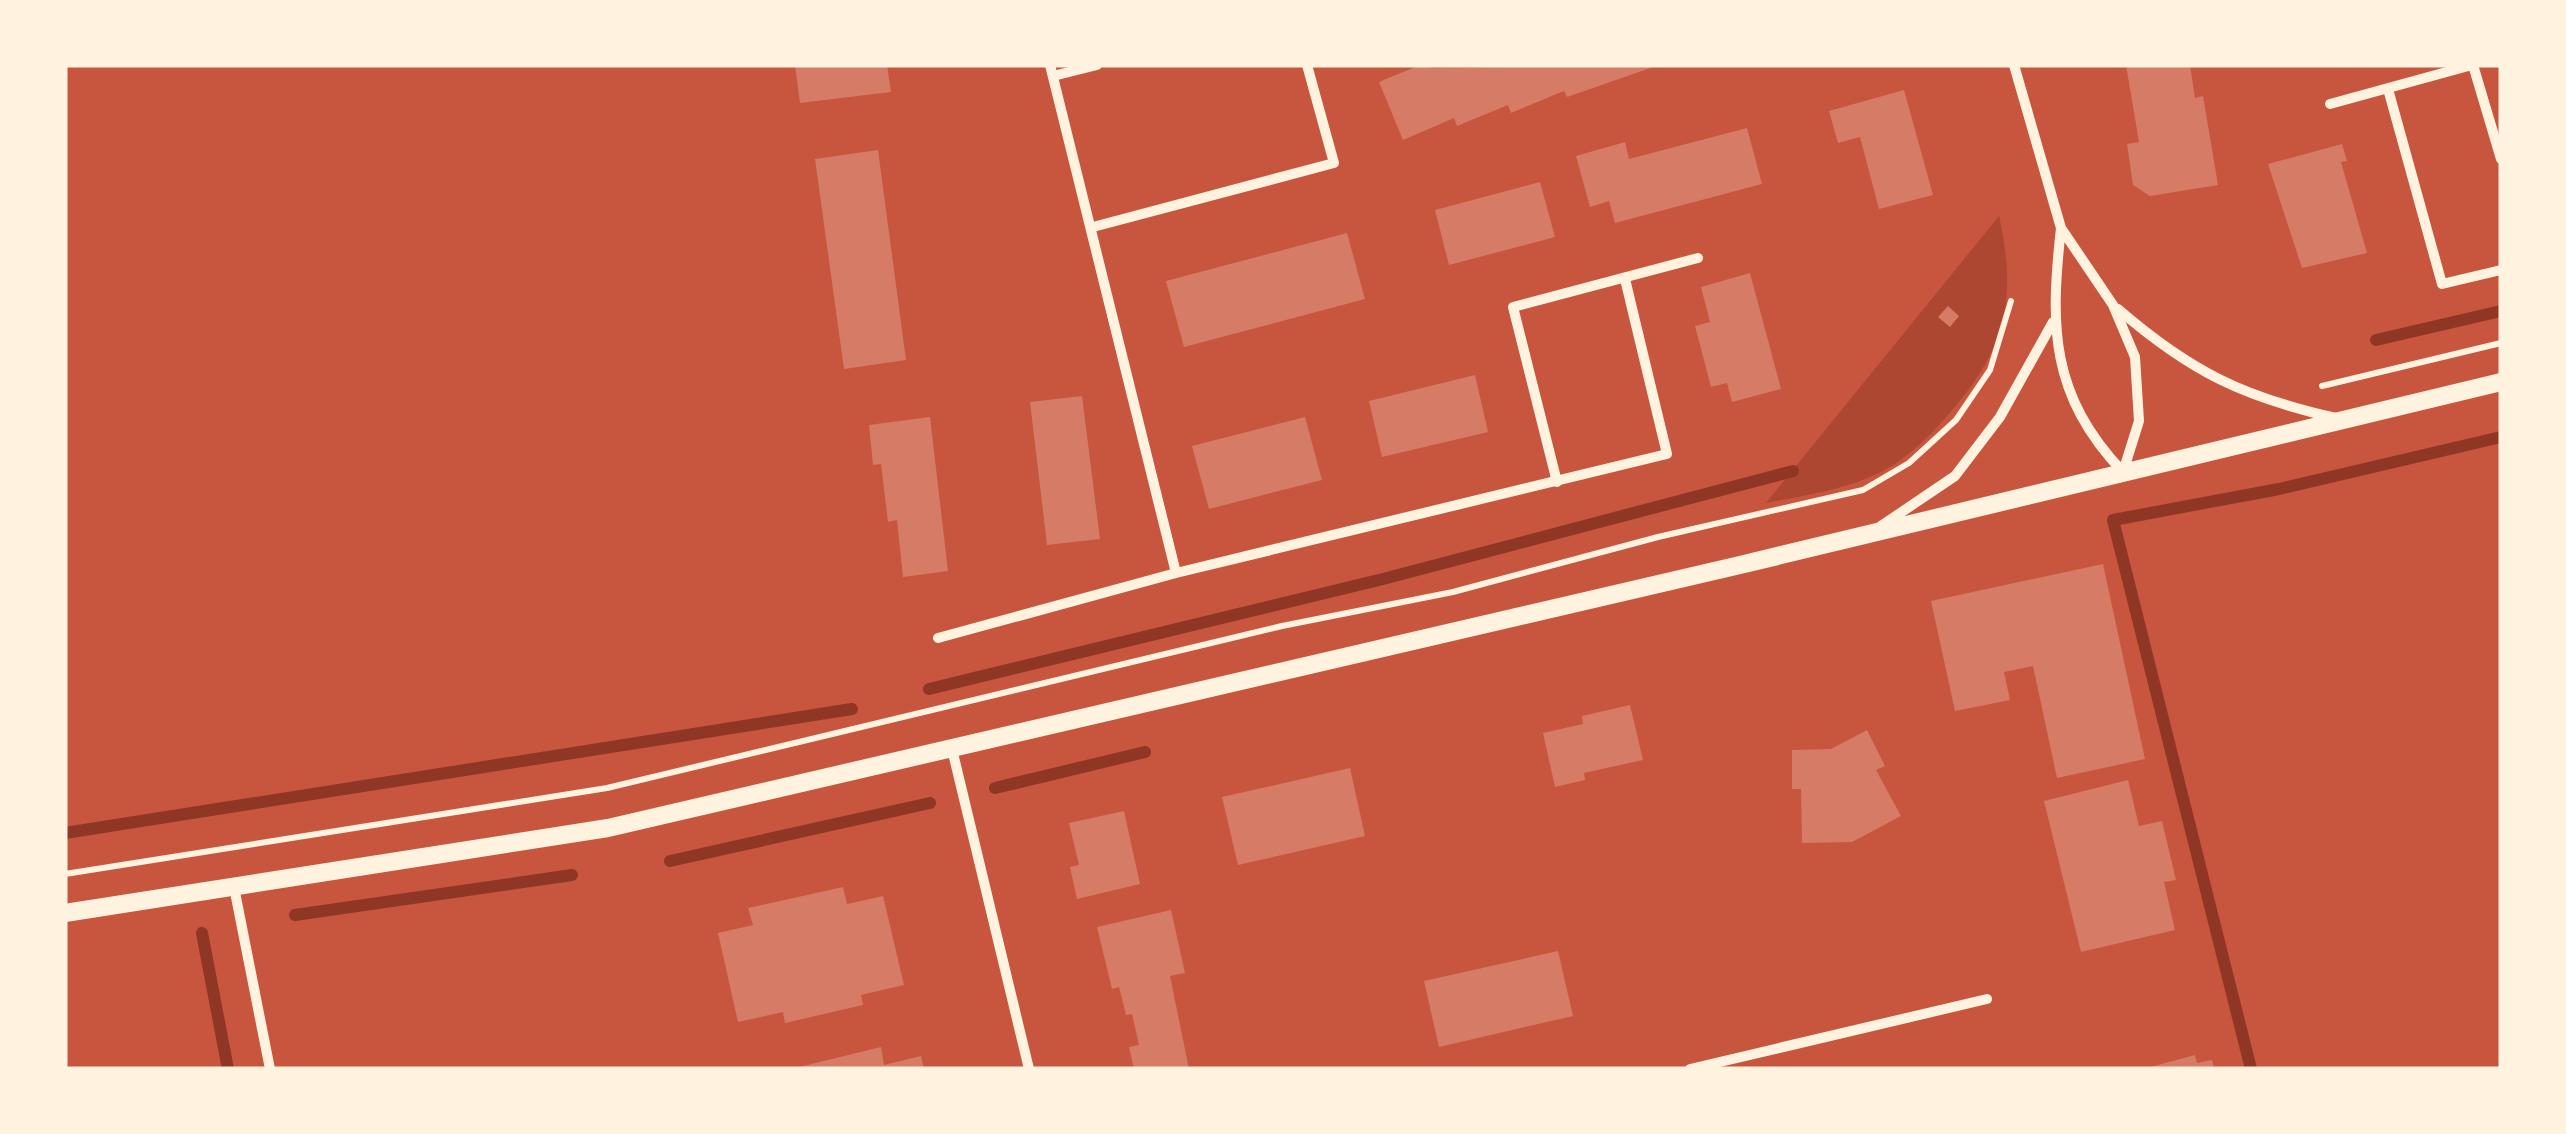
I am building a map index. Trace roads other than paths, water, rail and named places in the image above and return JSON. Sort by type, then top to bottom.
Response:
[{"type":"street","points":[[1096,65],[1051,71],[1094,228],[1176,573]]},
{"type":"street","points":[[1094,228],[1334,164],[1307,65]]},
{"type":"street","points":[[2014,65],[2062,228],[2113,305],[2135,357],[2139,422],[2123,472]]},
{"type":"street","points":[[2330,104],[2472,65],[2501,159]]},
{"type":"street","points":[[2388,88],[2442,284],[2501,270]]},
{"type":"street","points":[[2062,228],[2053,321],[2070,390],[2088,435],[2123,472]]},
{"type":"street","points":[[1557,482],[1513,307],[1698,258]]},
{"type":"street","points":[[938,638],[1176,573],[1668,454],[1626,279]]},
{"type":"street","points":[[2113,305],[2170,354],[2227,385],[2275,404],[2346,420]]},
{"type":"street","points":[[1871,532],[1955,476],[2000,417],[2053,321]]},
{"type":"street","points":[[65,913],[608,828],[2501,382]]},
{"type":"street","points":[[952,749],[1030,1069]]},
{"type":"street","points":[[234,887],[270,1069]]},
{"type":"street","points":[[1690,1069],[1987,999]]},
{"type":"waterway","points":[[2376,340],[2501,311]]},
{"type":"waterway","points":[[2251,1069],[2113,520],[2279,489],[2501,437]]},
{"type":"waterway","points":[[929,689],[1383,579],[1793,471]]},
{"type":"waterway","points":[[65,833],[852,709]]},
{"type":"waterway","points":[[995,788],[1145,752]]},
{"type":"waterway","points":[[670,861],[930,803]]},
{"type":"waterway","points":[[295,915],[572,875]]},
{"type":"waterway","points":[[202,933],[228,1069]]}]
